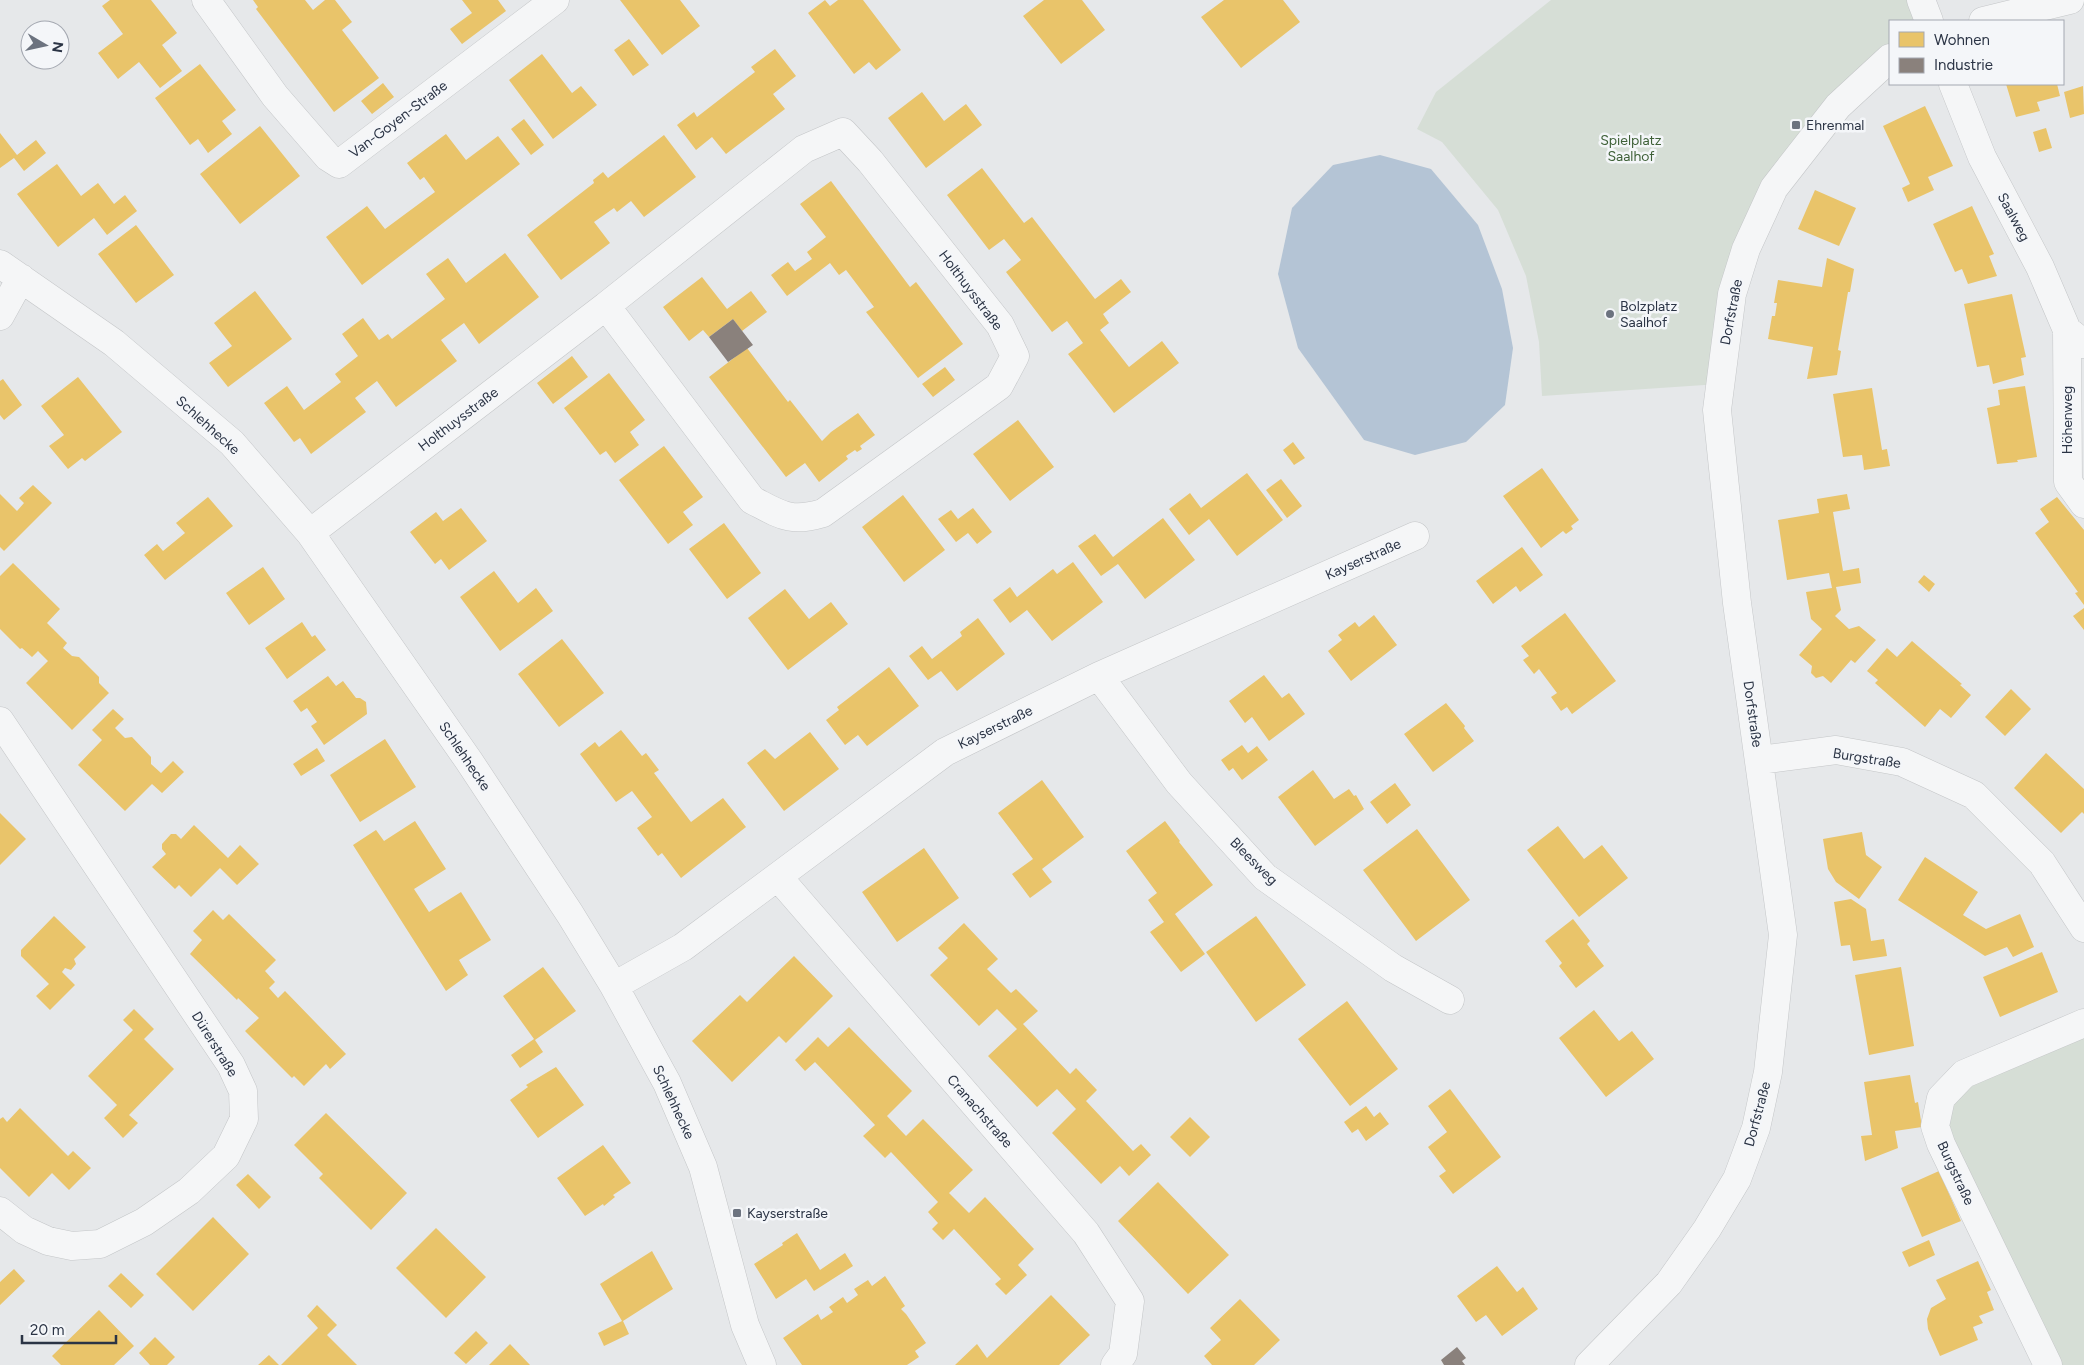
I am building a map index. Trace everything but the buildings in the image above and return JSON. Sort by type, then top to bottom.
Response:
[{"type":"street","name":"Van-Goyen-Straße","points":[[206,0],[275,96],[328,156],[339,164],[555,0]]},
{"type":"street","points":[[1922,0],[1929,20]]},
{"type":"street","points":[[1987,20],[2070,0]]},
{"type":"street","name":"Dorfstraße","points":[[1589,1365],[1669,1283],[1707,1229],[1737,1179],[1756,1128],[1768,1072],[1783,935],[1737,603],[1717,410],[1732,294],[1746,250],[1774,188],[1838,106],[1889,59]]},
{"type":"street","name":"Saalweg","points":[[1953,85],[1982,157],[2075,337]]},
{"type":"street","name":"Holthuysstraße","points":[[310,533],[606,306],[804,149],[843,132],[870,161],[1000,325],[1015,356],[999,386],[823,513],[805,518],[782,516],[752,500],[606,306]]},
{"type":"street","points":[[0,316],[10,271]]},
{"type":"street","name":"Schlehhecke","points":[[10,271],[114,343],[232,443],[310,533],[469,761],[570,914],[614,986],[667,1083],[703,1167],[745,1325],[762,1365]]},
{"type":"street","name":"Höhenweg","points":[[2075,337],[2068,482],[2084,504]]},
{"type":"street","name":"Kayserstraße","points":[[614,986],[683,947],[945,752],[1099,676],[1415,536]]},
{"type":"street","name":"Bleesweg","points":[[1099,676],[1180,782],[1265,877],[1393,968],[1450,1000]]},
{"type":"street","name":"Dürerstraße","points":[[0,721],[231,1065],[243,1091],[244,1120],[226,1156],[189,1191],[144,1222],[100,1244],[72,1246],[48,1241],[24,1230],[0,1210]]},
{"type":"street","name":"Burgstraße","points":[[1760,760],[1836,750],[1902,762],[1974,796],[2042,863],[2084,928]]},
{"type":"street","name":"Cranachstraße","points":[[778,877],[1086,1234],[1130,1301],[1124,1354],[1115,1365]]},
{"type":"street","name":"Burgstraße","points":[[2048,1365],[1941,1144],[1935,1126],[1941,1098],[1964,1074],[2084,1023]]},
{"type":"green space","name":"Spielplatz Saalhof","points":[[1551,0],[1921,0],[1929,20],[1889,20],[1889,59],[1774,188],[1719,384],[1542,396],[1539,342],[1526,276],[1498,210],[1442,142],[1417,129],[1436,92]]},
{"type":"green space","points":[[2084,1023],[2084,1365],[2048,1365],[1941,1144],[1941,1098]]},
{"type":"water","points":[[1380,155],[1431,169],[1478,225],[1502,289],[1513,348],[1505,405],[1466,442],[1415,455],[1364,440],[1298,348],[1278,274],[1292,208],[1333,165]]},
{"type":"place","name":"Ehrenmal","points":[[1796,125]]},
{"type":"place","name":"Bolzplatz Saalhof","points":[[1610,314]]},
{"type":"place","name":"Kayserstraße","points":[[737,1213]]}]
